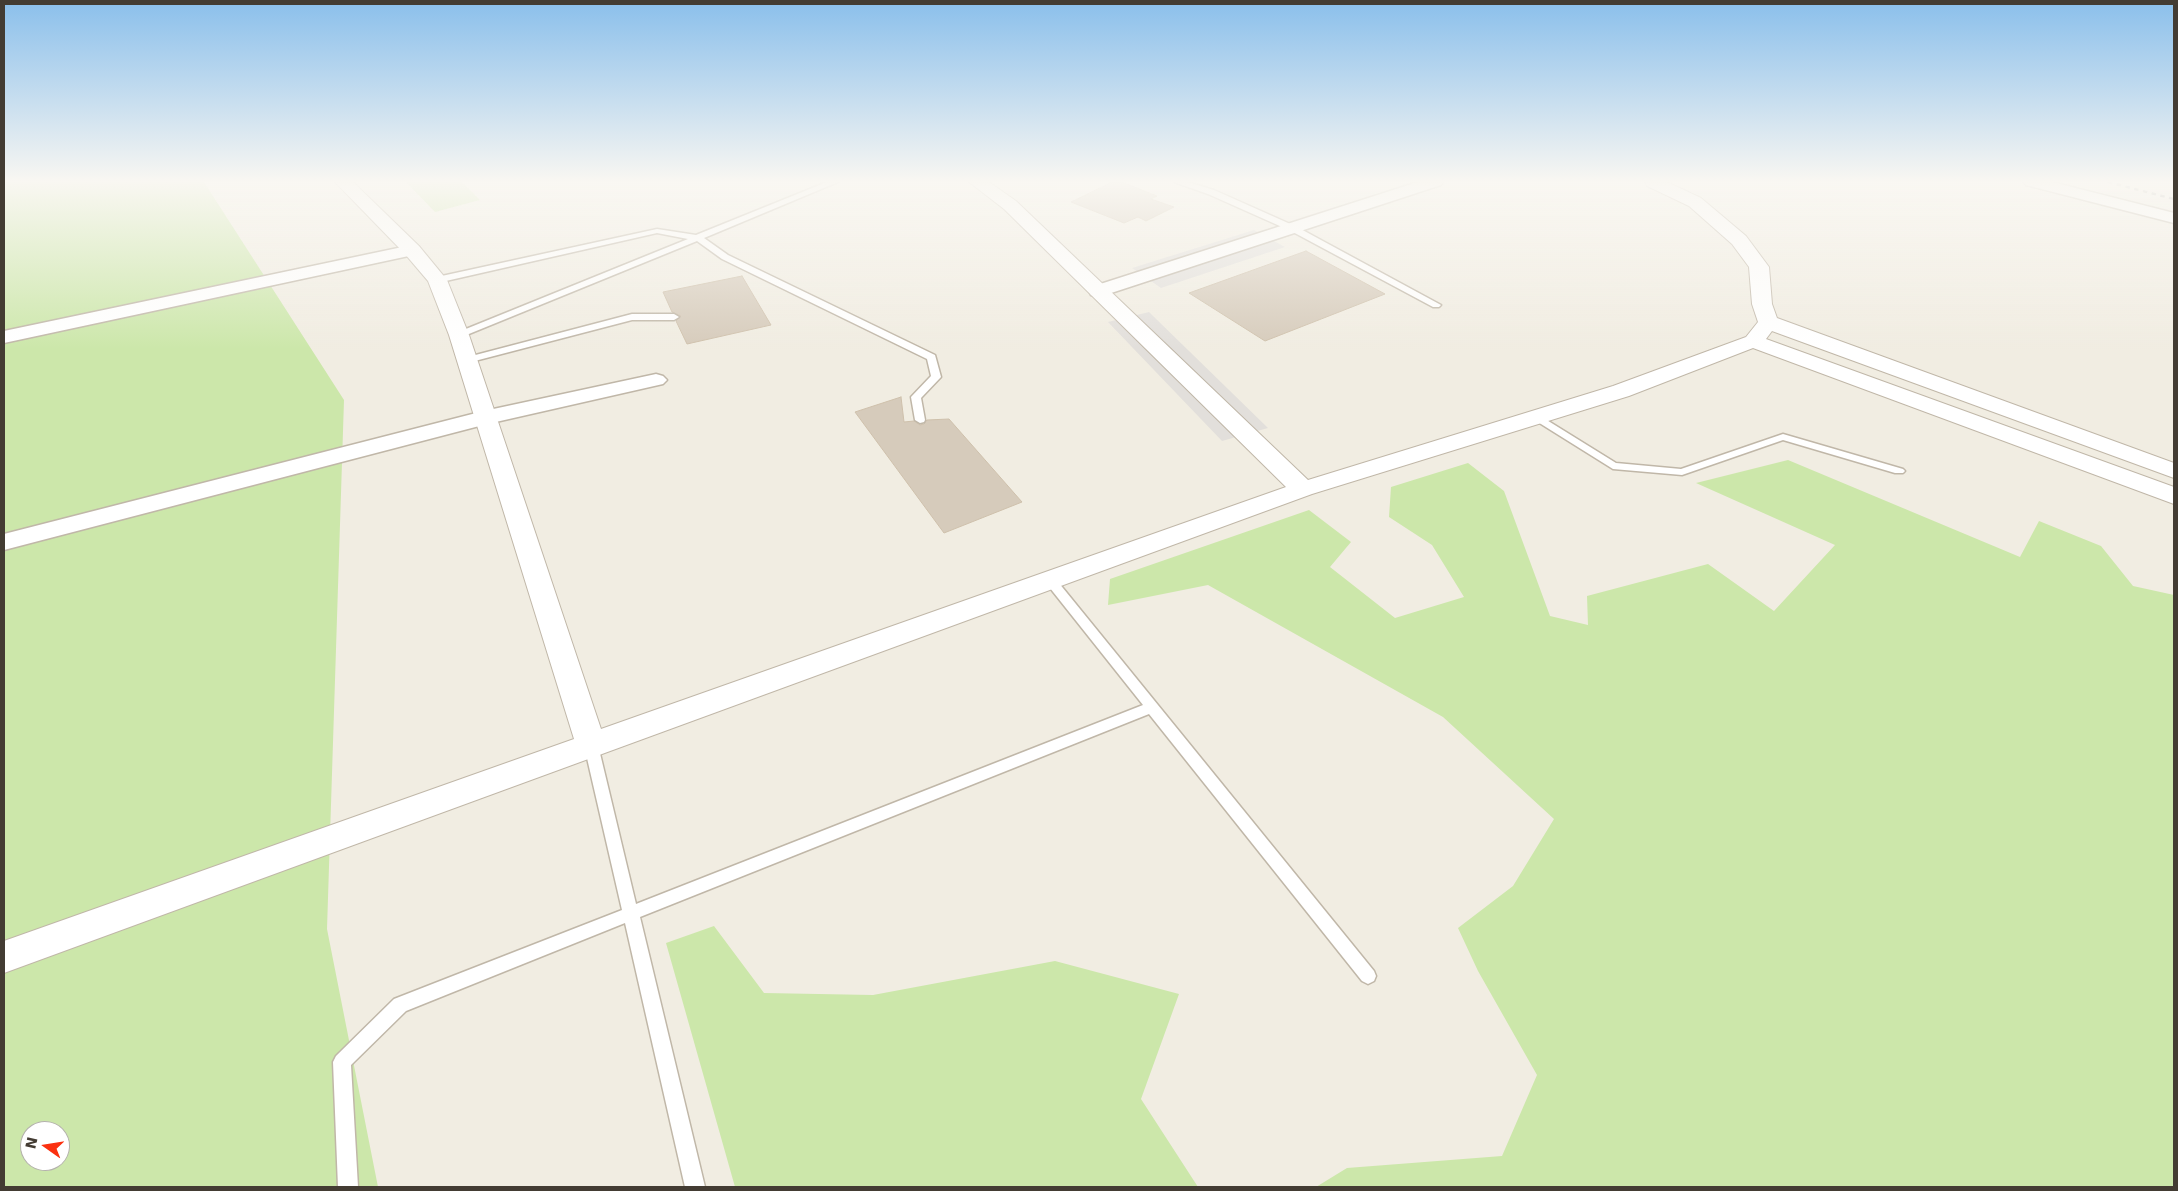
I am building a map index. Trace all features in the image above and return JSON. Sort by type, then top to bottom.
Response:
[{"type":"street","points":[[399,238],[437,280],[459,335],[484,418],[591,745]]},
{"type":"street","points":[[1043,238],[1303,489]]},
{"type":"street","points":[[1098,291],[1267,238]]},
{"type":"street","points":[[1736,238],[1759,267],[1762,304],[1761,332]]},
{"type":"street","points":[[4,337],[412,250]]},
{"type":"street","points":[[1761,332],[2174,496]]},
{"type":"street","points":[[4,957],[1303,489],[1621,391],[1761,332],[2174,471]]},
{"type":"street","points":[[4,542],[484,418],[656,380]]},
{"type":"lane","points":[[437,280],[627,238]]},
{"type":"lane","points":[[459,335],[698,238],[725,257],[932,357],[936,377],[916,397],[920,420]]},
{"type":"lane","points":[[1310,238],[1436,305]]},
{"type":"lane","points":[[467,360],[632,317],[674,317]]},
{"type":"lane","points":[[1537,417],[1613,466],[1682,472],[1783,437],[1899,471]]},
{"type":"lane","points":[[1050,580],[1368,976]]},
{"type":"lane","points":[[348,1187],[342,1062],[400,1005],[1152,707]]},
{"type":"lane","points":[[591,745],[695,1187]]},
{"type":"green space","points":[[4,238],[240,238],[344,400],[327,929],[378,1187],[4,1187]]},
{"type":"green space","points":[[1788,460],[2020,557],[2039,521],[2101,546],[2133,586],[2174,595],[2174,1187],[1316,1187],[1347,1168],[1502,1156],[1537,1075],[1478,971],[1458,928],[1513,886],[1554,819],[1443,717],[1208,585],[1108,605],[1110,579],[1309,510],[1351,542],[1330,567],[1395,618],[1464,597],[1432,545],[1389,517],[1391,487],[1468,463],[1504,491],[1550,616],[1588,625],[1587,596],[1708,564],[1774,611],[1835,545],[1696,483]]},
{"type":"green space","points":[[714,926],[764,993],[873,995],[1055,961],[1179,994],[1141,1099],[1198,1187],[735,1187],[666,943]]},
{"type":"shaded area","points":[[1230,238],[1268,238],[1285,247],[1161,288],[1132,268]]},
{"type":"shaded area","points":[[1149,312],[1268,428],[1222,441],[1108,322]]},
{"type":"building","points":[[1306,251],[1385,294],[1265,341],[1189,293]]},
{"type":"building","points":[[742,276],[771,325],[687,344],[676,321],[681,316],[672,312],[663,292]]},
{"type":"building","points":[[901,397],[904,422],[914,421],[920,425],[924,424],[927,420],[949,419],[1022,502],[944,533],[855,412]]}]
